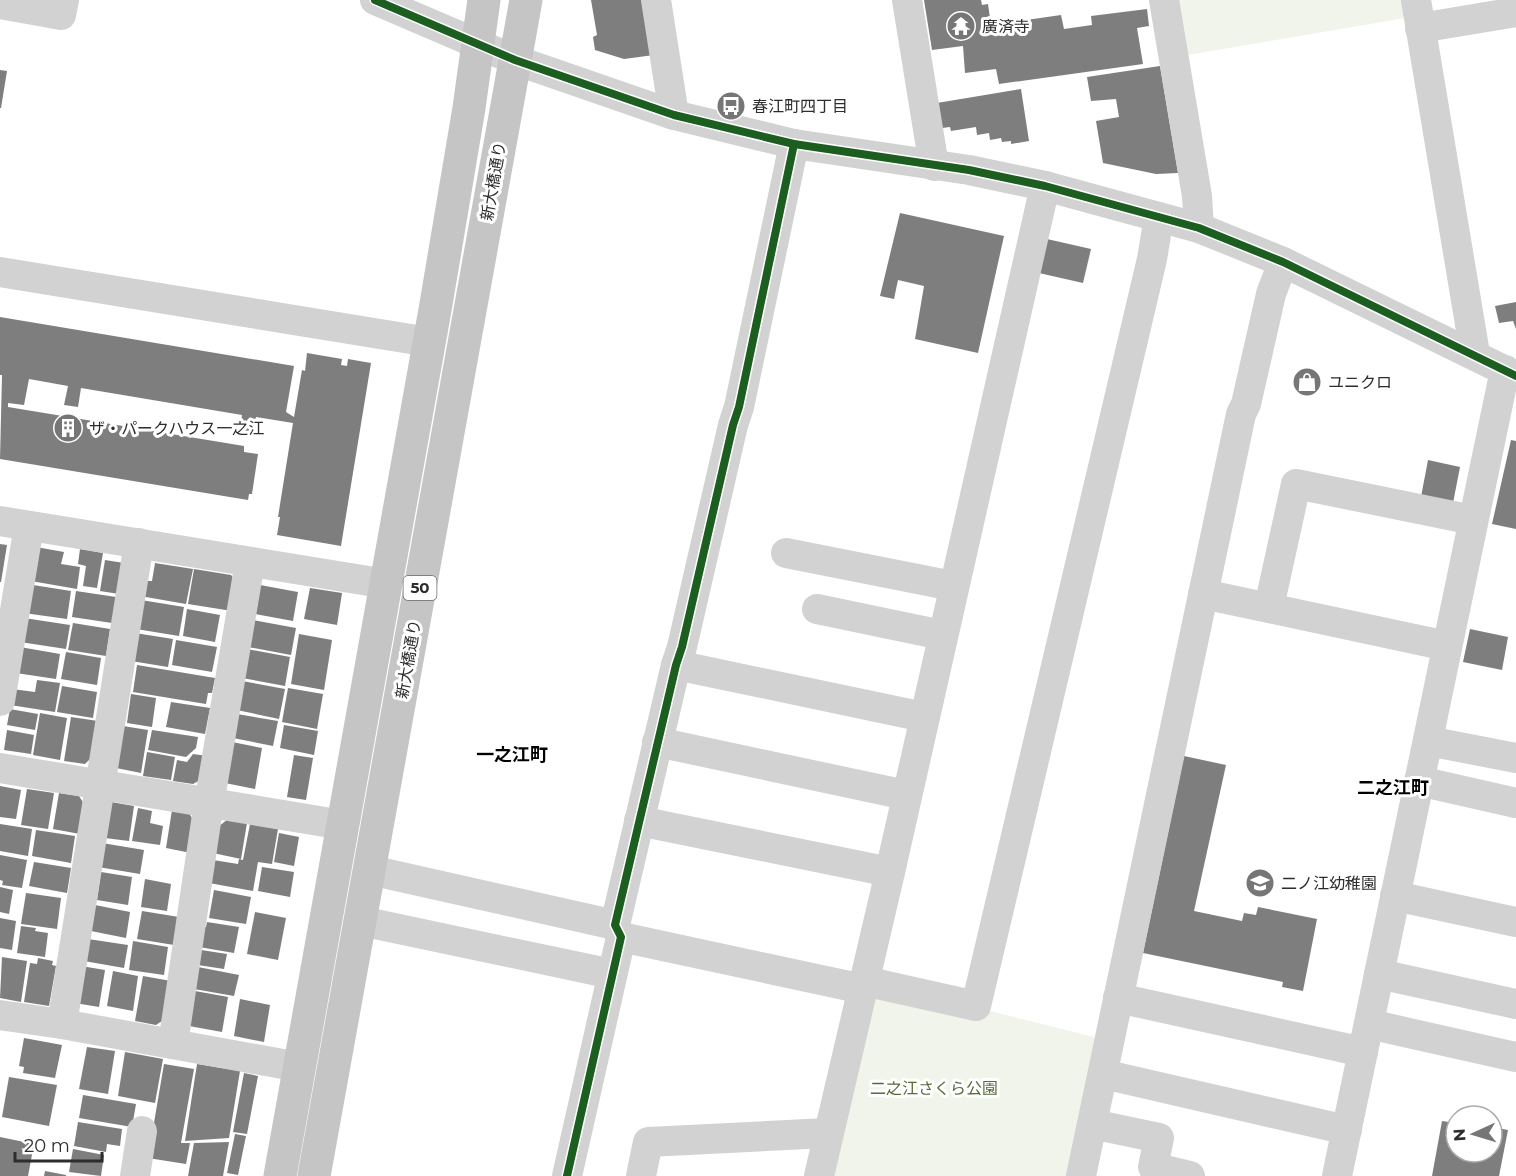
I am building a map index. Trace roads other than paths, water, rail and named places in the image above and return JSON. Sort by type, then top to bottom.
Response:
[{"type":"main road","name":"新大橋通り","points":[[280,1176],[429,342],[467,119],[484,0]]},
{"type":"main road","name":"新大橋通り","points":[[314,1176],[526,0]]},
{"type":"street","points":[[0,4],[61,15],[64,0]]},
{"type":"street","points":[[375,0],[515,60],[674,115],[794,144],[969,170],[1045,186],[1199,228],[1283,262],[1510,373],[1473,520],[1337,1176]]},
{"type":"street","points":[[656,0],[674,115]]},
{"type":"street","points":[[907,0],[934,166]]},
{"type":"street","points":[[1164,0],[1197,196],[1199,228]]},
{"type":"street","points":[[1475,354],[1418,14],[1516,12]]},
{"type":"street","points":[[567,1176],[612,974],[639,821],[739,406],[794,144]]},
{"type":"street","points":[[819,1176],[1045,186]]},
{"type":"street","points":[[370,870],[618,931],[863,985],[976,1006],[1152,260],[1159,217]]},
{"type":"street","points":[[1081,1176],[1241,414],[1246,404],[1271,294],[1283,262]]},
{"type":"street","points":[[0,272],[429,342]]},
{"type":"street","points":[[1269,607],[1296,484],[1473,520]]},
{"type":"street","points":[[0,701],[14,523],[387,584]]},
{"type":"street","points":[[62,1024],[139,543]]},
{"type":"street","points":[[786,553],[953,586]]},
{"type":"street","points":[[173,1044],[250,562]]},
{"type":"street","points":[[1203,594],[1447,646]]},
{"type":"street","points":[[817,609],[942,635]]},
{"type":"street","points":[[676,665],[924,717]]},
{"type":"street","points":[[1428,741],[1516,758]]},
{"type":"street","points":[[657,742],[906,795]]},
{"type":"street","points":[[0,768],[343,825]]},
{"type":"street","points":[[1419,781],[1516,803]]},
{"type":"street","points":[[639,821],[890,872]]},
{"type":"street","points":[[1395,896],[1516,922]]},
{"type":"street","points":[[361,921],[612,974]]},
{"type":"street","points":[[1379,974],[1516,1004]]},
{"type":"street","points":[[1118,998],[1366,1038],[1516,1057]]},
{"type":"street","points":[[0,1015],[299,1067]]},
{"type":"street","points":[[1103,1074],[1347,1130]]},
{"type":"street","points":[[1092,1124],[1159,1138],[1153,1167],[1190,1176]]},
{"type":"street","points":[[135,1176],[142,1131]]},
{"type":"street","points":[[641,1176],[648,1142],[828,1133]]},
{"type":"place","name":"廣済寺","points":[[961,26]]},
{"type":"place","name":"春江町四丁目","points":[[731,106]]},
{"type":"place","name":"ユニクロ","points":[[1307,382]]},
{"type":"place","name":"ザ・パークハウス一之江","points":[[68,428]]},
{"type":"place","name":"二ノ江幼稚園","points":[[1260,883]]},
{"type":"district","name":"一之江町","points":[[512,755]]},
{"type":"district","name":"二之江町","points":[[1393,788]]},
{"type":"park label","name":"二之江さくら公園","points":[[934,1088]]}]
